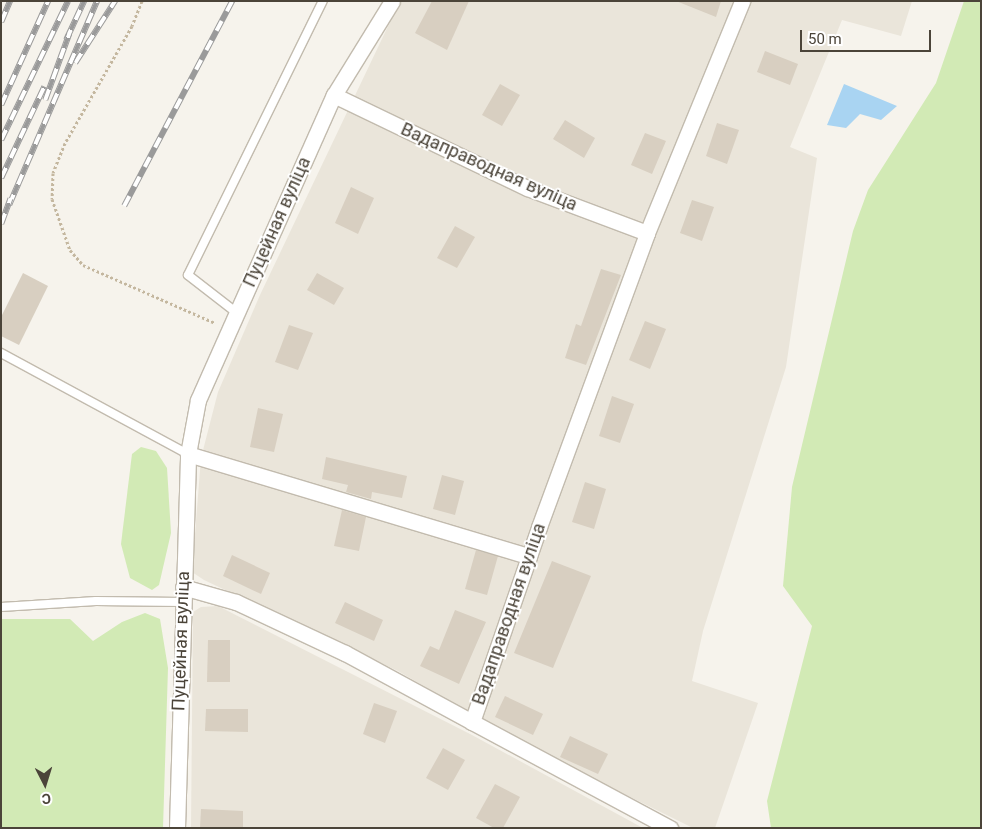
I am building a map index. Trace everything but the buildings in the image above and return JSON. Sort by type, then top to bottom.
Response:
[{"type":"street","name":"Пуцейная вуліца","points":[[176,828],[182,594],[188,454],[198,400],[334,95],[392,1]]},
{"type":"street","name":"Вадаправодная вуліца","points":[[182,594],[236,602],[345,652],[472,722],[529,556],[647,233],[742,1]]},
{"type":"street","name":"Вадаправодная вуліца","points":[[334,95],[527,188],[647,233]]},
{"type":"street","points":[[188,454],[529,556]]},
{"type":"street","points":[[472,722],[670,828]]},
{"type":"lane","points":[[237,313],[188,275],[323,1]]},
{"type":"lane","points":[[1,353],[188,454]]},
{"type":"lane","points":[[1,607],[182,594]]},
{"type":"path","points":[[142,1],[132,26],[65,143],[53,173],[52,199],[70,250],[83,265],[230,330]]},
{"type":"shaded area","points":[[400,1],[912,1],[901,36],[842,20],[790,147],[817,158],[786,367],[703,631],[692,681],[758,703],[715,828],[693,828],[525,745],[398,671],[204,580],[192,572],[201,458],[218,392],[260,295]]},
{"type":"shaded area","points":[[218,606],[472,735],[643,828],[191,828],[193,612],[201,607]]},
{"type":"green space","points":[[964,1],[981,1],[981,828],[771,828],[767,801],[812,626],[783,586],[792,487],[853,231],[868,190],[936,83]]},
{"type":"green space","points":[[141,447],[156,451],[167,468],[171,533],[159,585],[152,590],[130,578],[121,544],[132,454]]},
{"type":"green space","points":[[145,613],[160,619],[168,668],[163,828],[1,828],[1,619],[70,619],[93,641],[122,622]]},
{"type":"water","points":[[844,84],[897,106],[881,120],[860,114],[846,128],[827,125]]},
{"type":"railway","points":[[1,22],[10,1]]},
{"type":"railway","points":[[1,105],[48,1]]},
{"type":"railway","points":[[1,140],[68,1]]},
{"type":"railway","points":[[66,40],[84,1]]},
{"type":"railway","points":[[9,205],[97,1]]},
{"type":"railway","points":[[75,63],[115,1]]},
{"type":"railway","points":[[124,206],[232,1]]},
{"type":"railway","points":[[45,100],[69,34]]},
{"type":"railway","points":[[1,178],[44,87]]},
{"type":"railway","points":[[1,224],[10,199]]}]
